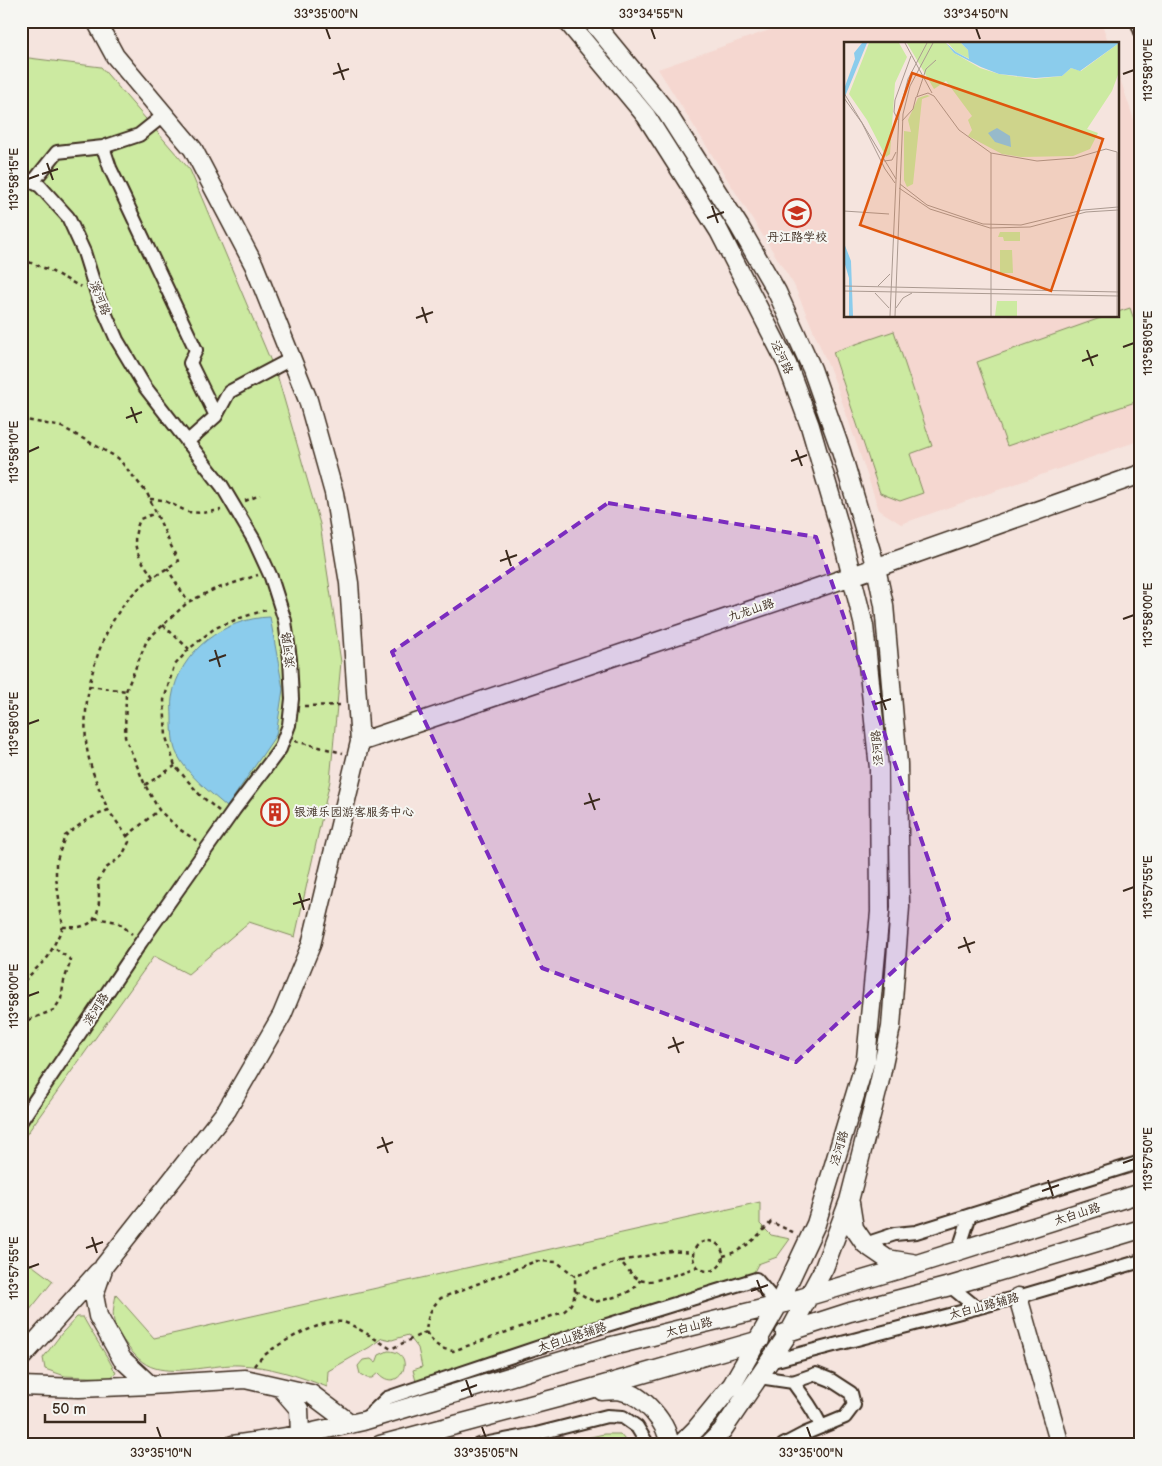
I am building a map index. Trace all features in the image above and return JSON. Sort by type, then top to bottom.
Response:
[{"type":"street","points":[[21,1358],[104,1266],[227,1110],[282,1015],[311,945],[358,749],[358,704],[350,583],[334,493],[308,400],[254,265],[193,149],[115,56],[96,21]]},
{"type":"street","name":"泾河路","points":[[567,21],[646,116],[719,231],[787,364],[810,426],[839,525],[864,626],[879,768],[880,912],[866,1059],[816,1224],[778,1305],[732,1385],[696,1429],[680,1445]]},
{"type":"street","name":"泾河路","points":[[592,21],[665,110],[777,292],[812,369],[841,451],[876,568],[884,605],[898,764],[900,907],[890,1027],[879,1084],[849,1201],[824,1268],[790,1331],[722,1431],[708,1445]]},
{"type":"street","points":[[1137,21],[1141,32]]},
{"type":"street","points":[[33,182],[57,152],[103,148],[139,135],[164,115]]},
{"type":"street","points":[[103,148],[110,168],[196,350],[190,363],[216,416]]},
{"type":"street","name":"滨河路","points":[[21,176],[40,186],[68,218],[84,252],[98,297],[117,340],[145,387],[235,505],[269,572],[285,621],[290,659],[292,707],[289,725],[280,749],[228,818],[141,942],[21,1121]]},
{"type":"street","points":[[187,442],[216,416],[229,392],[291,359]]},
{"type":"street","name":"九龙山路","points":[[358,749],[1141,474]]},
{"type":"street","points":[[864,1244],[895,1234],[916,1232],[1141,1162]]},
{"type":"street","name":"太白山路","points":[[233,1445],[300,1435],[357,1422],[608,1347],[778,1305],[958,1252],[1141,1194]]},
{"type":"street","points":[[849,1201],[854,1228],[864,1244],[887,1259],[917,1264]]},
{"type":"street","points":[[958,1252],[970,1215]]},
{"type":"street","points":[[380,1445],[576,1393],[756,1342],[850,1312],[950,1286],[1141,1229]]},
{"type":"street","name":"太白山路辅路","points":[[769,1362],[1018,1297],[1141,1261]]},
{"type":"street","points":[[104,1266],[94,1295],[98,1316],[122,1360],[150,1385]]},
{"type":"street","name":"太白山路辅路","points":[[357,1422],[387,1398],[578,1334],[756,1279],[778,1305]]},
{"type":"street","points":[[950,1286],[977,1308]]},
{"type":"street","points":[[1018,1297],[1060,1445]]},
{"type":"street","points":[[759,1377],[793,1382],[816,1374],[831,1380],[852,1393],[854,1405],[845,1417],[783,1445]]},
{"type":"street","points":[[21,1386],[79,1388],[245,1380],[311,1394],[357,1422]]},
{"type":"street","points":[[793,1382],[803,1398],[816,1413],[820,1427]]},
{"type":"street","points":[[280,1387],[299,1409],[300,1435]]},
{"type":"street","points":[[576,1393],[622,1391],[642,1399],[657,1416],[669,1435],[669,1445]]},
{"type":"street","points":[[478,1445],[536,1434],[606,1416],[623,1418],[637,1427],[648,1445]]},
{"type":"path","points":[[21,259],[49,270],[98,297]]},
{"type":"path","points":[[21,418],[62,428],[118,458],[147,493],[178,561],[153,577],[129,598],[111,625],[96,656],[89,686],[86,741],[92,771],[108,810],[127,836],[129,842],[122,856],[105,869],[98,881],[100,901],[95,918],[85,926],[63,927]]},
{"type":"path","points":[[149,498],[163,500],[188,512],[202,514],[219,511],[260,495]]},
{"type":"path","points":[[153,577],[137,554],[134,543],[135,532],[140,519],[156,512]]},
{"type":"path","points":[[167,568],[188,602]]},
{"type":"path","points":[[207,848],[179,829],[159,810],[144,785],[125,737],[126,692],[147,640],[188,602],[213,590],[269,572]]},
{"type":"path","points":[[228,818],[200,795],[175,766],[166,737],[164,700],[174,666],[189,649],[215,628],[280,606]]},
{"type":"path","points":[[163,625],[189,649]]},
{"type":"path","points":[[89,686],[126,692]]},
{"type":"path","points":[[292,707],[358,704]]},
{"type":"path","points":[[284,739],[358,749]]},
{"type":"path","points":[[144,785],[175,766]]},
{"type":"path","points":[[21,984],[48,957],[63,927],[56,877],[56,863],[66,836],[86,821],[108,810]]},
{"type":"path","points":[[127,836],[159,810]]},
{"type":"path","points":[[95,918],[118,922],[141,942]]},
{"type":"path","points":[[21,1023],[54,1010],[61,999],[64,981],[71,960],[53,947]]},
{"type":"path","points":[[724,1256],[735,1253],[755,1240],[771,1222],[797,1234]]},
{"type":"path","points":[[707,1240],[717,1243],[724,1256],[723,1261],[716,1269],[706,1271],[697,1267],[694,1263],[693,1253],[698,1244],[707,1240]]},
{"type":"path","points":[[575,1276],[620,1260],[670,1251],[693,1253]]},
{"type":"path","points":[[620,1260],[640,1280],[651,1282],[697,1267]]},
{"type":"path","points":[[536,1261],[557,1262],[575,1276],[576,1291],[570,1307],[563,1312],[453,1351],[438,1347],[430,1340],[426,1332],[427,1318],[434,1304],[441,1298],[536,1261]]},
{"type":"path","points":[[576,1291],[595,1302],[626,1293],[638,1286],[640,1280]]},
{"type":"path","points":[[245,1380],[258,1360],[269,1351],[289,1338],[330,1322],[344,1322],[391,1349],[426,1332]]},
{"type":"highlighted area","points":[[608,503],[816,537],[949,919],[796,1062],[542,968],[392,652]]},
{"type":"shaded area","name":"丹江路学校","points":[[795,21],[1101,21],[1108,42],[844,42],[844,318],[1120,318],[1120,79],[1141,140],[1141,440],[901,524],[879,510],[836,384],[794,285],[658,69]]},
{"type":"green space","points":[[21,57],[101,67],[190,170],[278,378],[320,524],[341,662],[330,781],[295,937],[249,922],[188,974],[154,956],[21,1142]]},
{"type":"green space","points":[[1130,308],[1141,339],[1141,400],[1007,446],[977,362],[1100,318],[1120,318],[1120,311]]},
{"type":"green space","points":[[894,331],[932,446],[910,454],[923,493],[900,501],[880,493],[833,352]]},
{"type":"green space","points":[[760,1202],[760,1224],[771,1235],[790,1239],[777,1257],[758,1264],[753,1274],[417,1385],[413,1370],[422,1367],[418,1348],[408,1335],[392,1340],[382,1338],[328,1371],[327,1387],[284,1372],[261,1367],[229,1365],[185,1370],[164,1370],[151,1367],[142,1362],[132,1352],[118,1332],[113,1316],[116,1295],[154,1338]]},
{"type":"green space","points":[[21,1257],[53,1281],[21,1321]]},
{"type":"green space","points":[[77,1317],[83,1317],[116,1373],[110,1378],[65,1376],[45,1369],[43,1358]]},
{"type":"green space","points":[[388,1351],[397,1353],[403,1358],[403,1371],[399,1377],[393,1380],[386,1379],[378,1373],[372,1378],[367,1378],[360,1374],[358,1366],[363,1360],[371,1359],[376,1363],[379,1355]]},
{"type":"green space","points":[[604,1434],[620,1434],[629,1445],[555,1445]]},
{"type":"water","points":[[270,617],[283,689],[276,735],[227,807],[193,776],[177,754],[173,736],[172,698],[176,681],[184,666],[194,652],[207,640],[237,623]]},
{"type":"place","name":"丹江路学校","points":[[797,213]]},
{"type":"place","name":"银滩乐园游客服务中心","points":[[275,812]]}]
